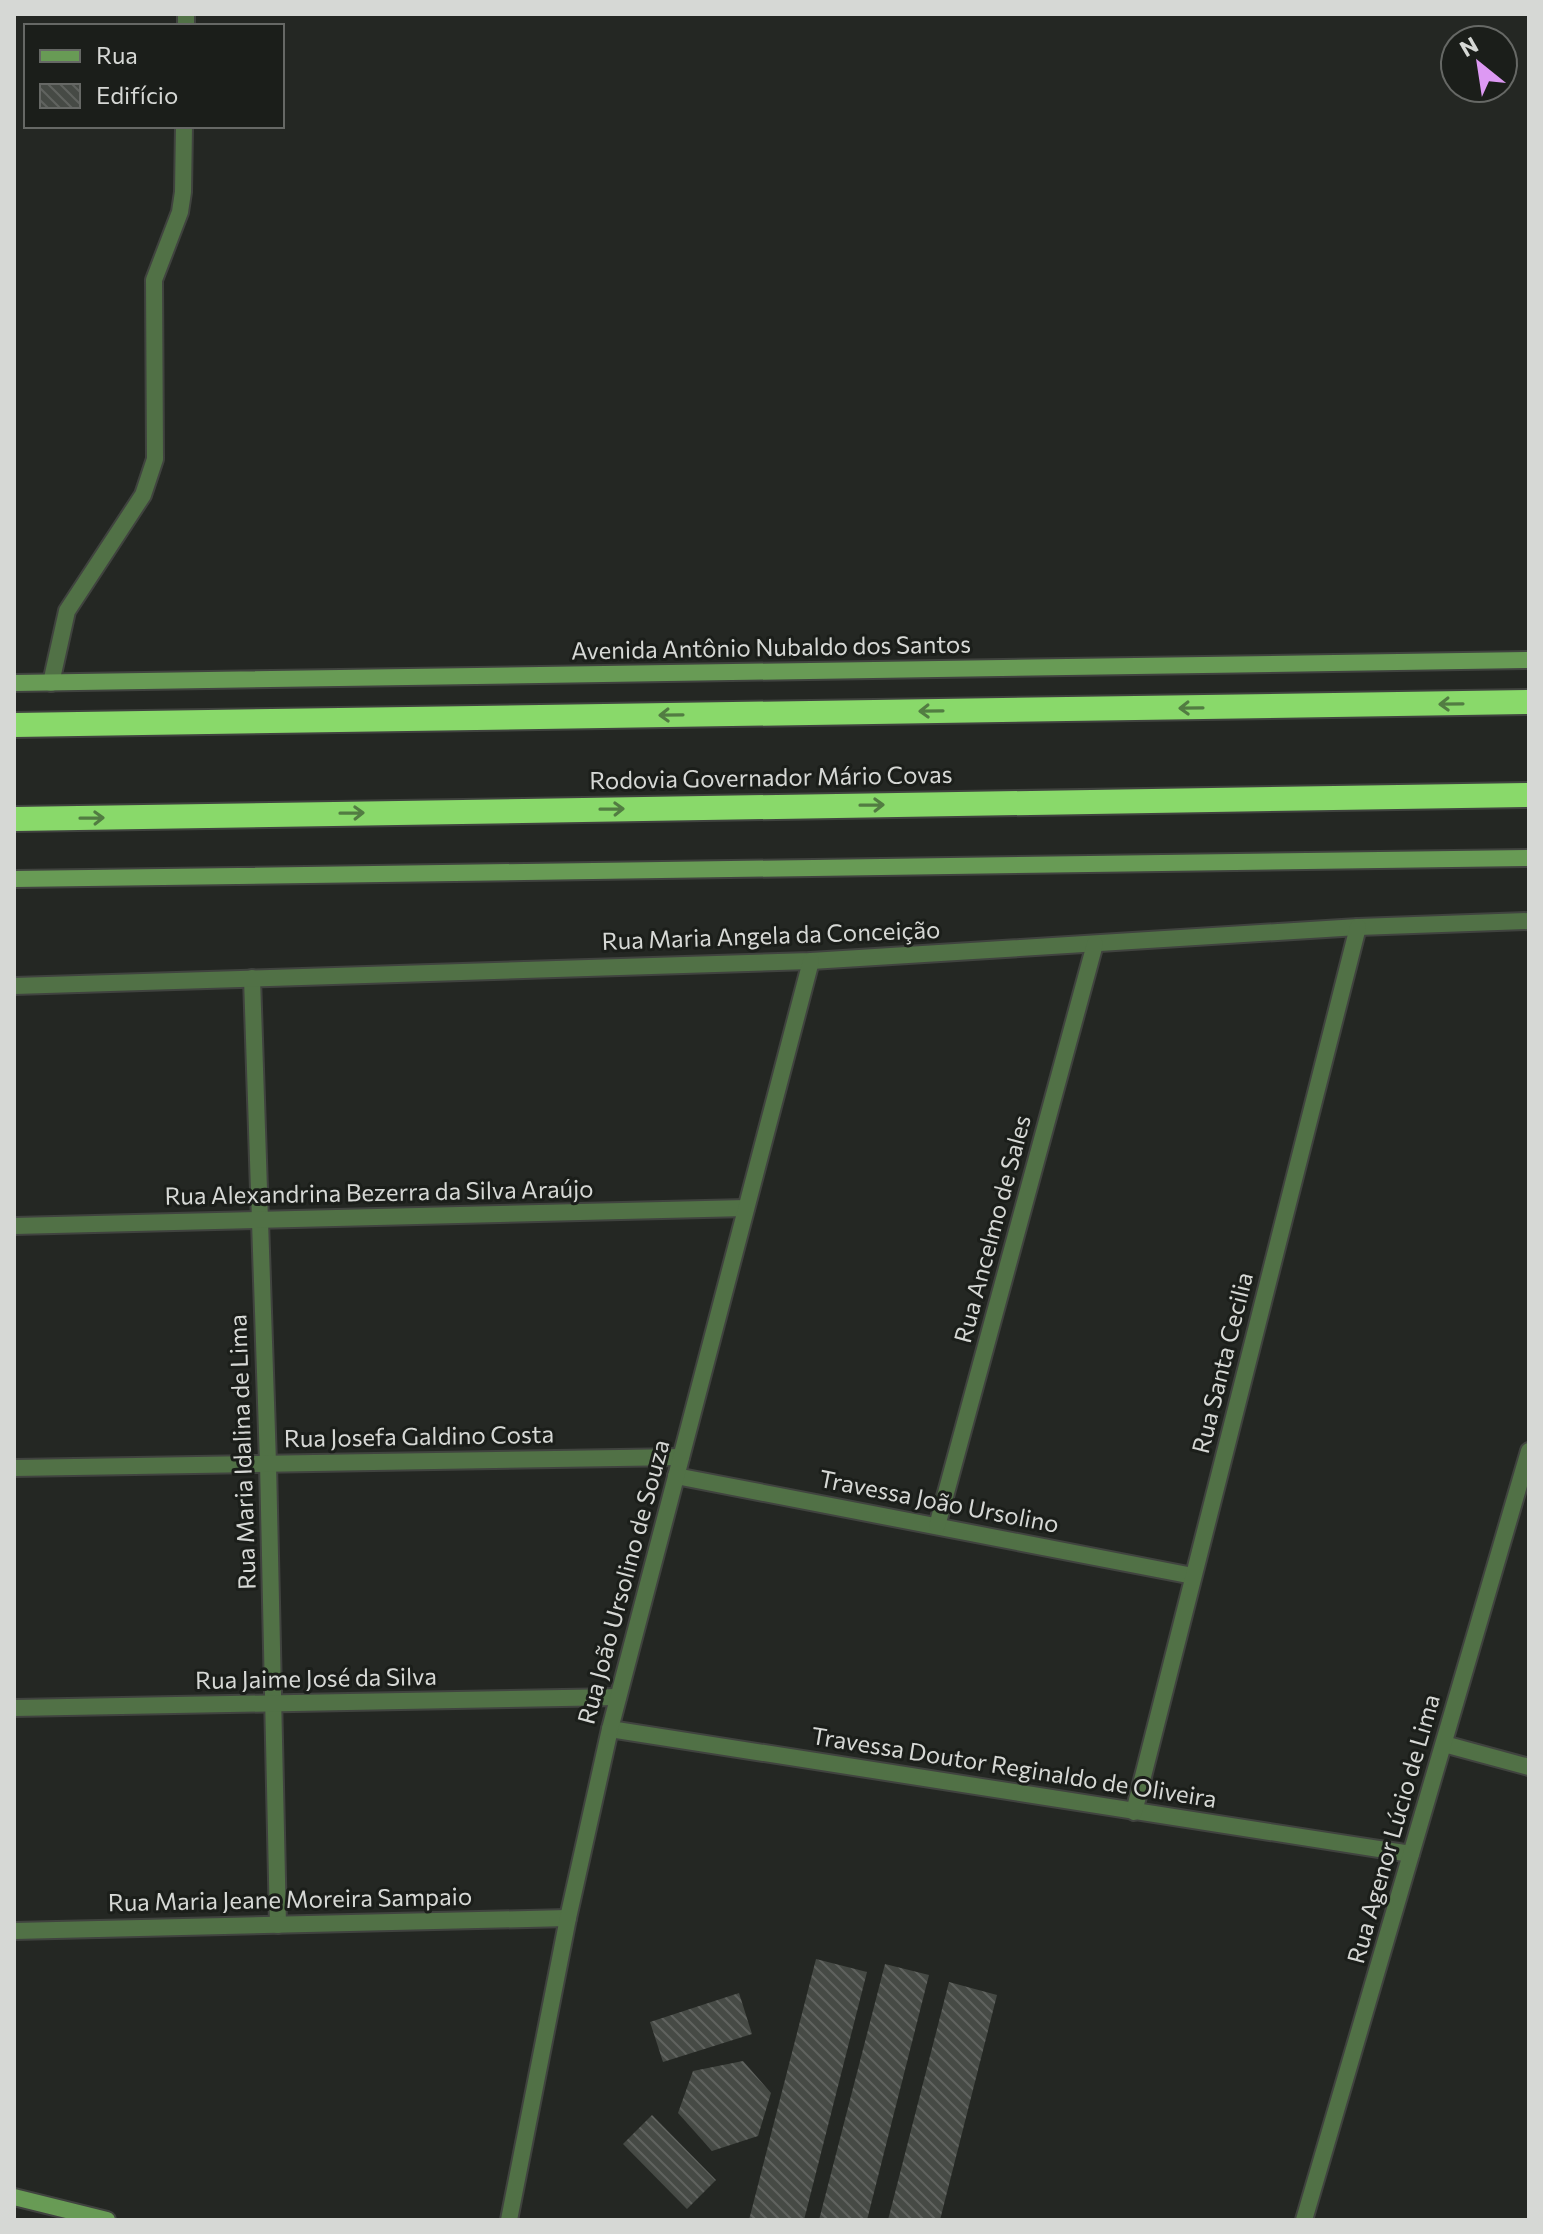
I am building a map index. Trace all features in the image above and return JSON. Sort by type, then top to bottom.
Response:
[{"type":"highway","points":[[14,725],[1529,702]]},
{"type":"highway","name":"Rodovia Governador Mário Covas","points":[[14,819],[1529,795]]},
{"type":"street","points":[[51,683],[67,611],[143,495],[155,459],[154,280],[180,212],[184,128]]},
{"type":"street","name":"Avenida Antônio Nubaldo dos Santos","points":[[14,683],[1529,660]]},
{"type":"street","points":[[14,879],[1529,858]]},
{"type":"street","name":"Rua Maria Angela da Conceição","points":[[14,986],[811,961],[1358,927],[1529,921]]},
{"type":"street","name":"Rua Santa Cecilia","points":[[1134,1812],[1358,927]]},
{"type":"street","name":"Rua Ancelmo de Sales","points":[[937,1526],[1095,944]]},
{"type":"street","name":"Rua João Ursolino de Souza","points":[[509,2220],[568,1918],[610,1729],[811,961]]},
{"type":"street","name":"Rua Maria Idalina de Lima","points":[[252,978],[268,1463],[278,1925]]},
{"type":"street","name":"Rua Alexandrina Bezerra da Silva Araújo","points":[[14,1226],[746,1208]]},
{"type":"street","name":"Rua Agenor Lúcio de Lima","points":[[1304,2220],[1529,1451]]},
{"type":"street","name":"Rua Josefa Galdino Costa","points":[[14,1468],[681,1457]]},
{"type":"street","name":"Travessa João Ursolino","points":[[676,1476],[1193,1576]]},
{"type":"street","name":"Rua Jaime José da Silva","points":[[14,1708],[618,1697]]},
{"type":"street","name":"Travessa Doutor Reginaldo de Oliveira","points":[[610,1729],[1411,1854]]},
{"type":"street","points":[[1444,1744],[1529,1767]]},
{"type":"street","name":"Rua Maria Jeane Moreira Sampaio","points":[[14,1931],[568,1918]]},
{"type":"street","points":[[14,2197],[107,2220]]},
{"type":"building","points":[[816,1959],[867,1972],[804,2220],[749,2220]]},
{"type":"building","points":[[885,1964],[929,1975],[867,2220],[819,2220]]},
{"type":"building","points":[[949,1982],[997,1995],[940,2220],[888,2220]]},
{"type":"building","points":[[739,1993],[752,2034],[663,2062],[650,2022]]},
{"type":"building","points":[[743,2061],[771,2093],[758,2136],[712,2151],[678,2113],[693,2071]]},
{"type":"building","points":[[652,2115],[716,2180],[687,2209],[623,2144]]}]
